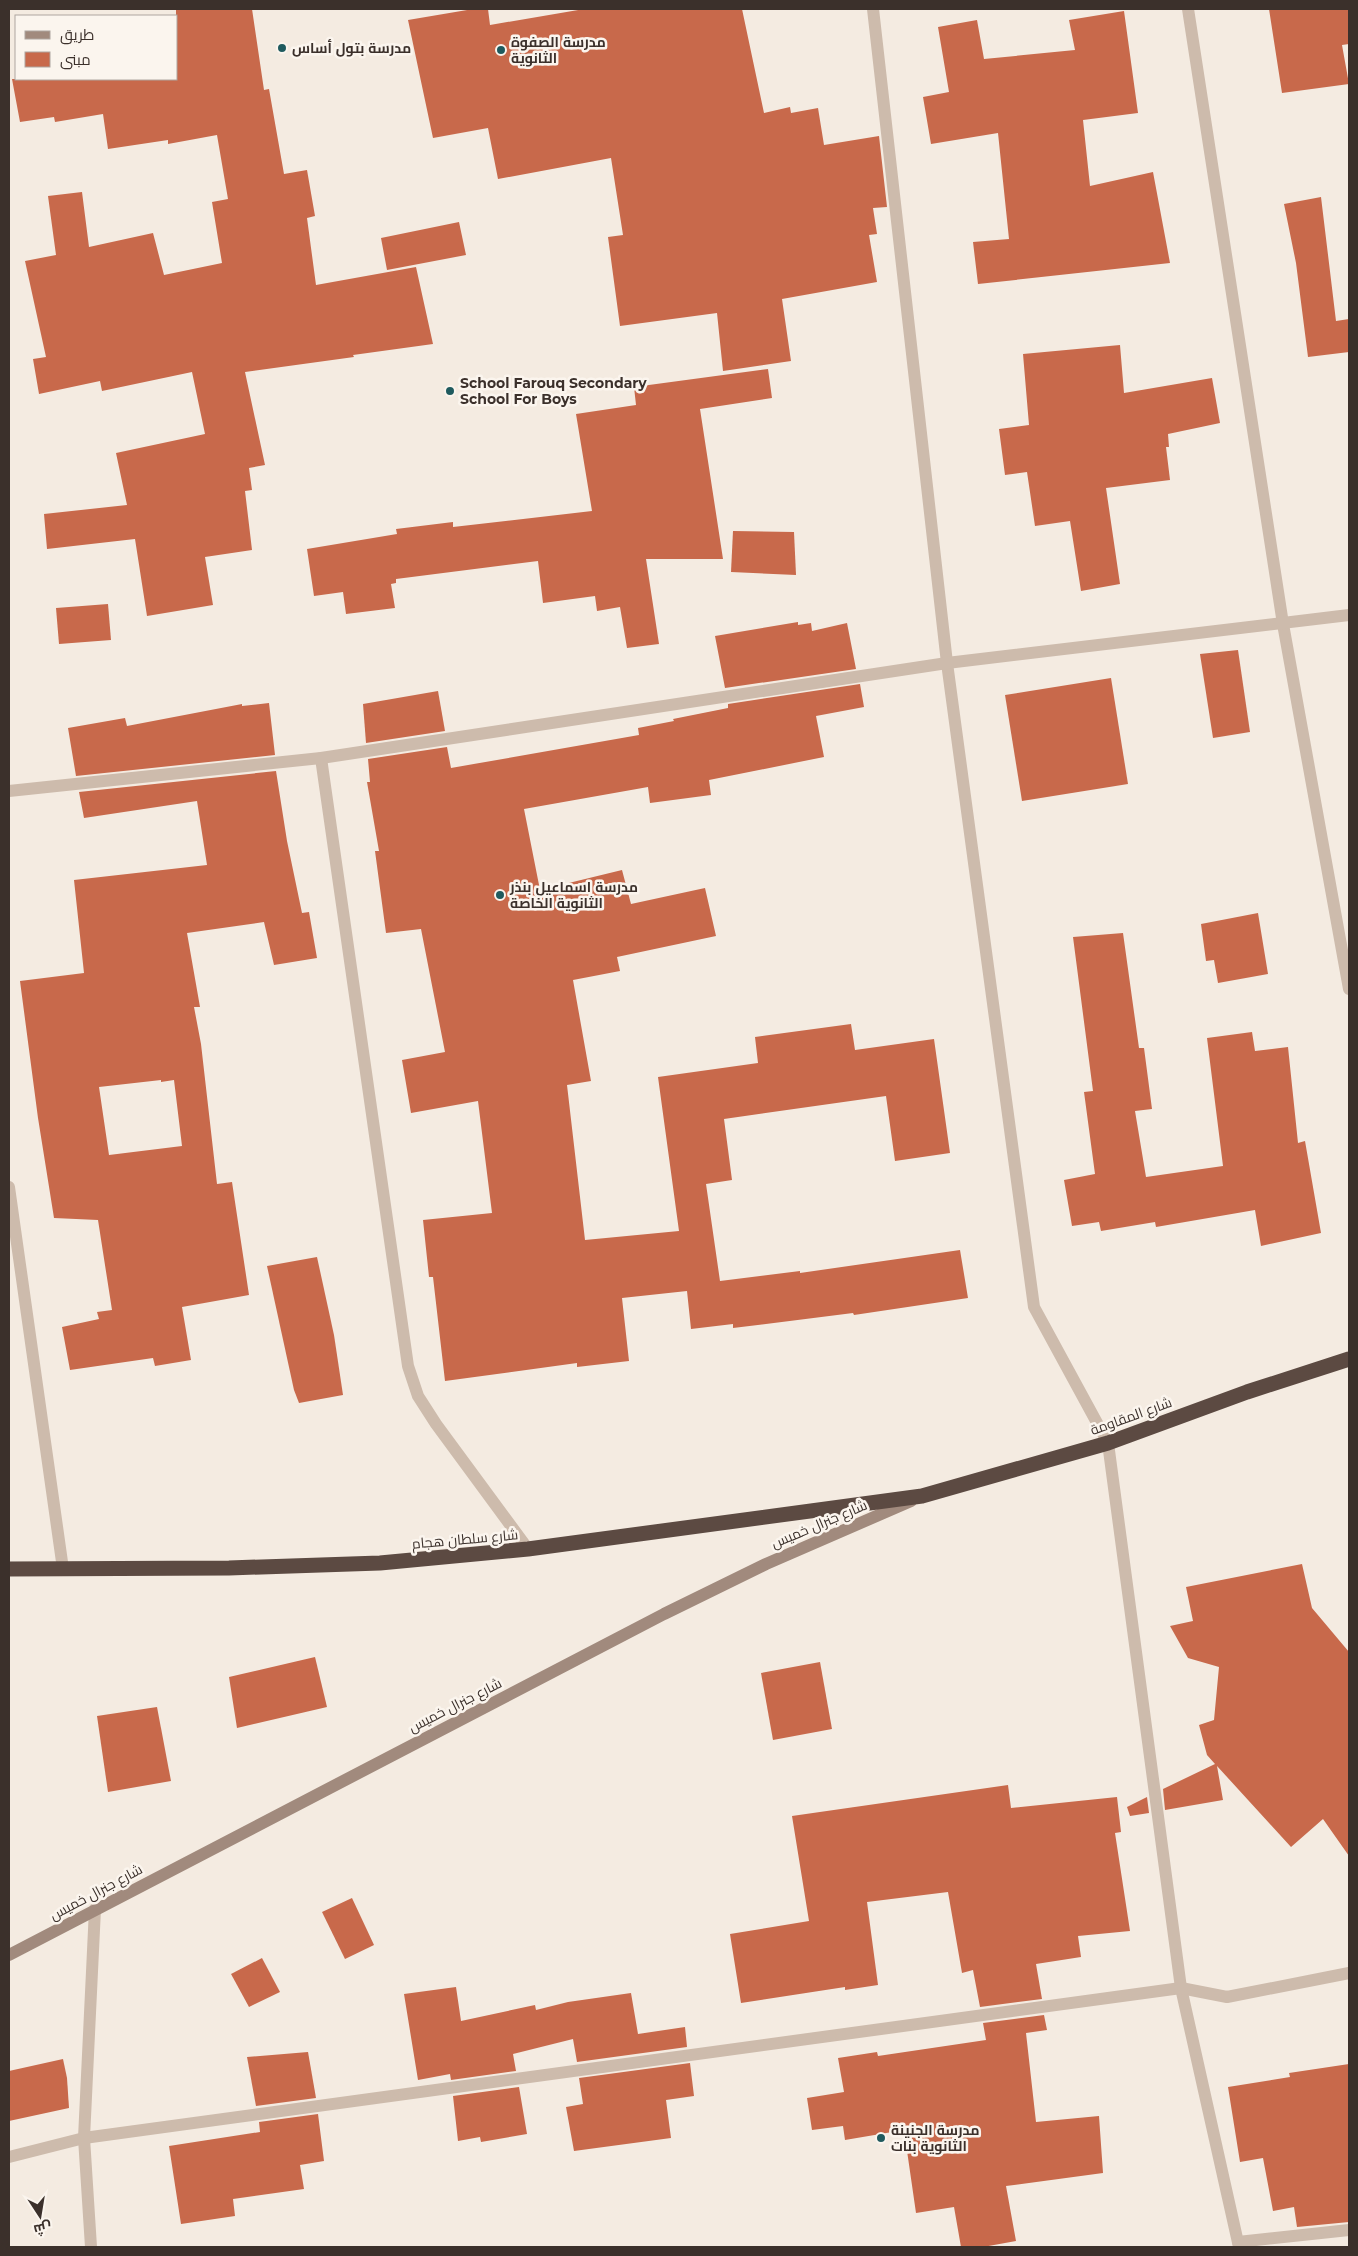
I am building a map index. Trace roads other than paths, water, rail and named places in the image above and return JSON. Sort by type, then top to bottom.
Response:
[{"type":"highway","name":"شارع المقاومة","points":[[922,1496],[1108,1443],[1247,1392],[1349,1359]]},
{"type":"highway","name":"شارع سلطان هجام","points":[[9,1568],[229,1568],[380,1563],[528,1549],[922,1496]]},
{"type":"main road","name":"شارع جنرال خميس","points":[[9,1955],[664,1614],[766,1564],[922,1496]]},
{"type":"street","points":[[873,9],[947,663],[1034,1307],[1108,1443],[1181,1988],[1238,2244],[1349,2230]]},
{"type":"street","points":[[1188,9],[1283,624],[1349,989]]},
{"type":"street","points":[[9,791],[321,758],[947,663],[1349,615]]},
{"type":"street","points":[[321,758],[408,1366],[418,1396],[431,1417],[528,1549]]},
{"type":"street","points":[[9,1187],[63,1569]]},
{"type":"street","points":[[91,2247],[84,2138],[96,1909]]},
{"type":"street","points":[[9,2157],[84,2138],[1181,1988],[1227,1997],[1349,1973]]},
{"type":"place","name":"مدرسة بتول أساس","points":[[282,48]]},
{"type":"place","name":"مدرسة الصفوة الثانوية","points":[[501,50]]},
{"type":"place","name":"School Farouq Secondary School For Boys","points":[[450,391]]},
{"type":"place","name":"مدرسة اسماعيل بنذر الثانوية الخاصة","points":[[500,895]]},
{"type":"place","name":"مدرسة الجنينة الثانوية بنات","points":[[881,2138]]}]
